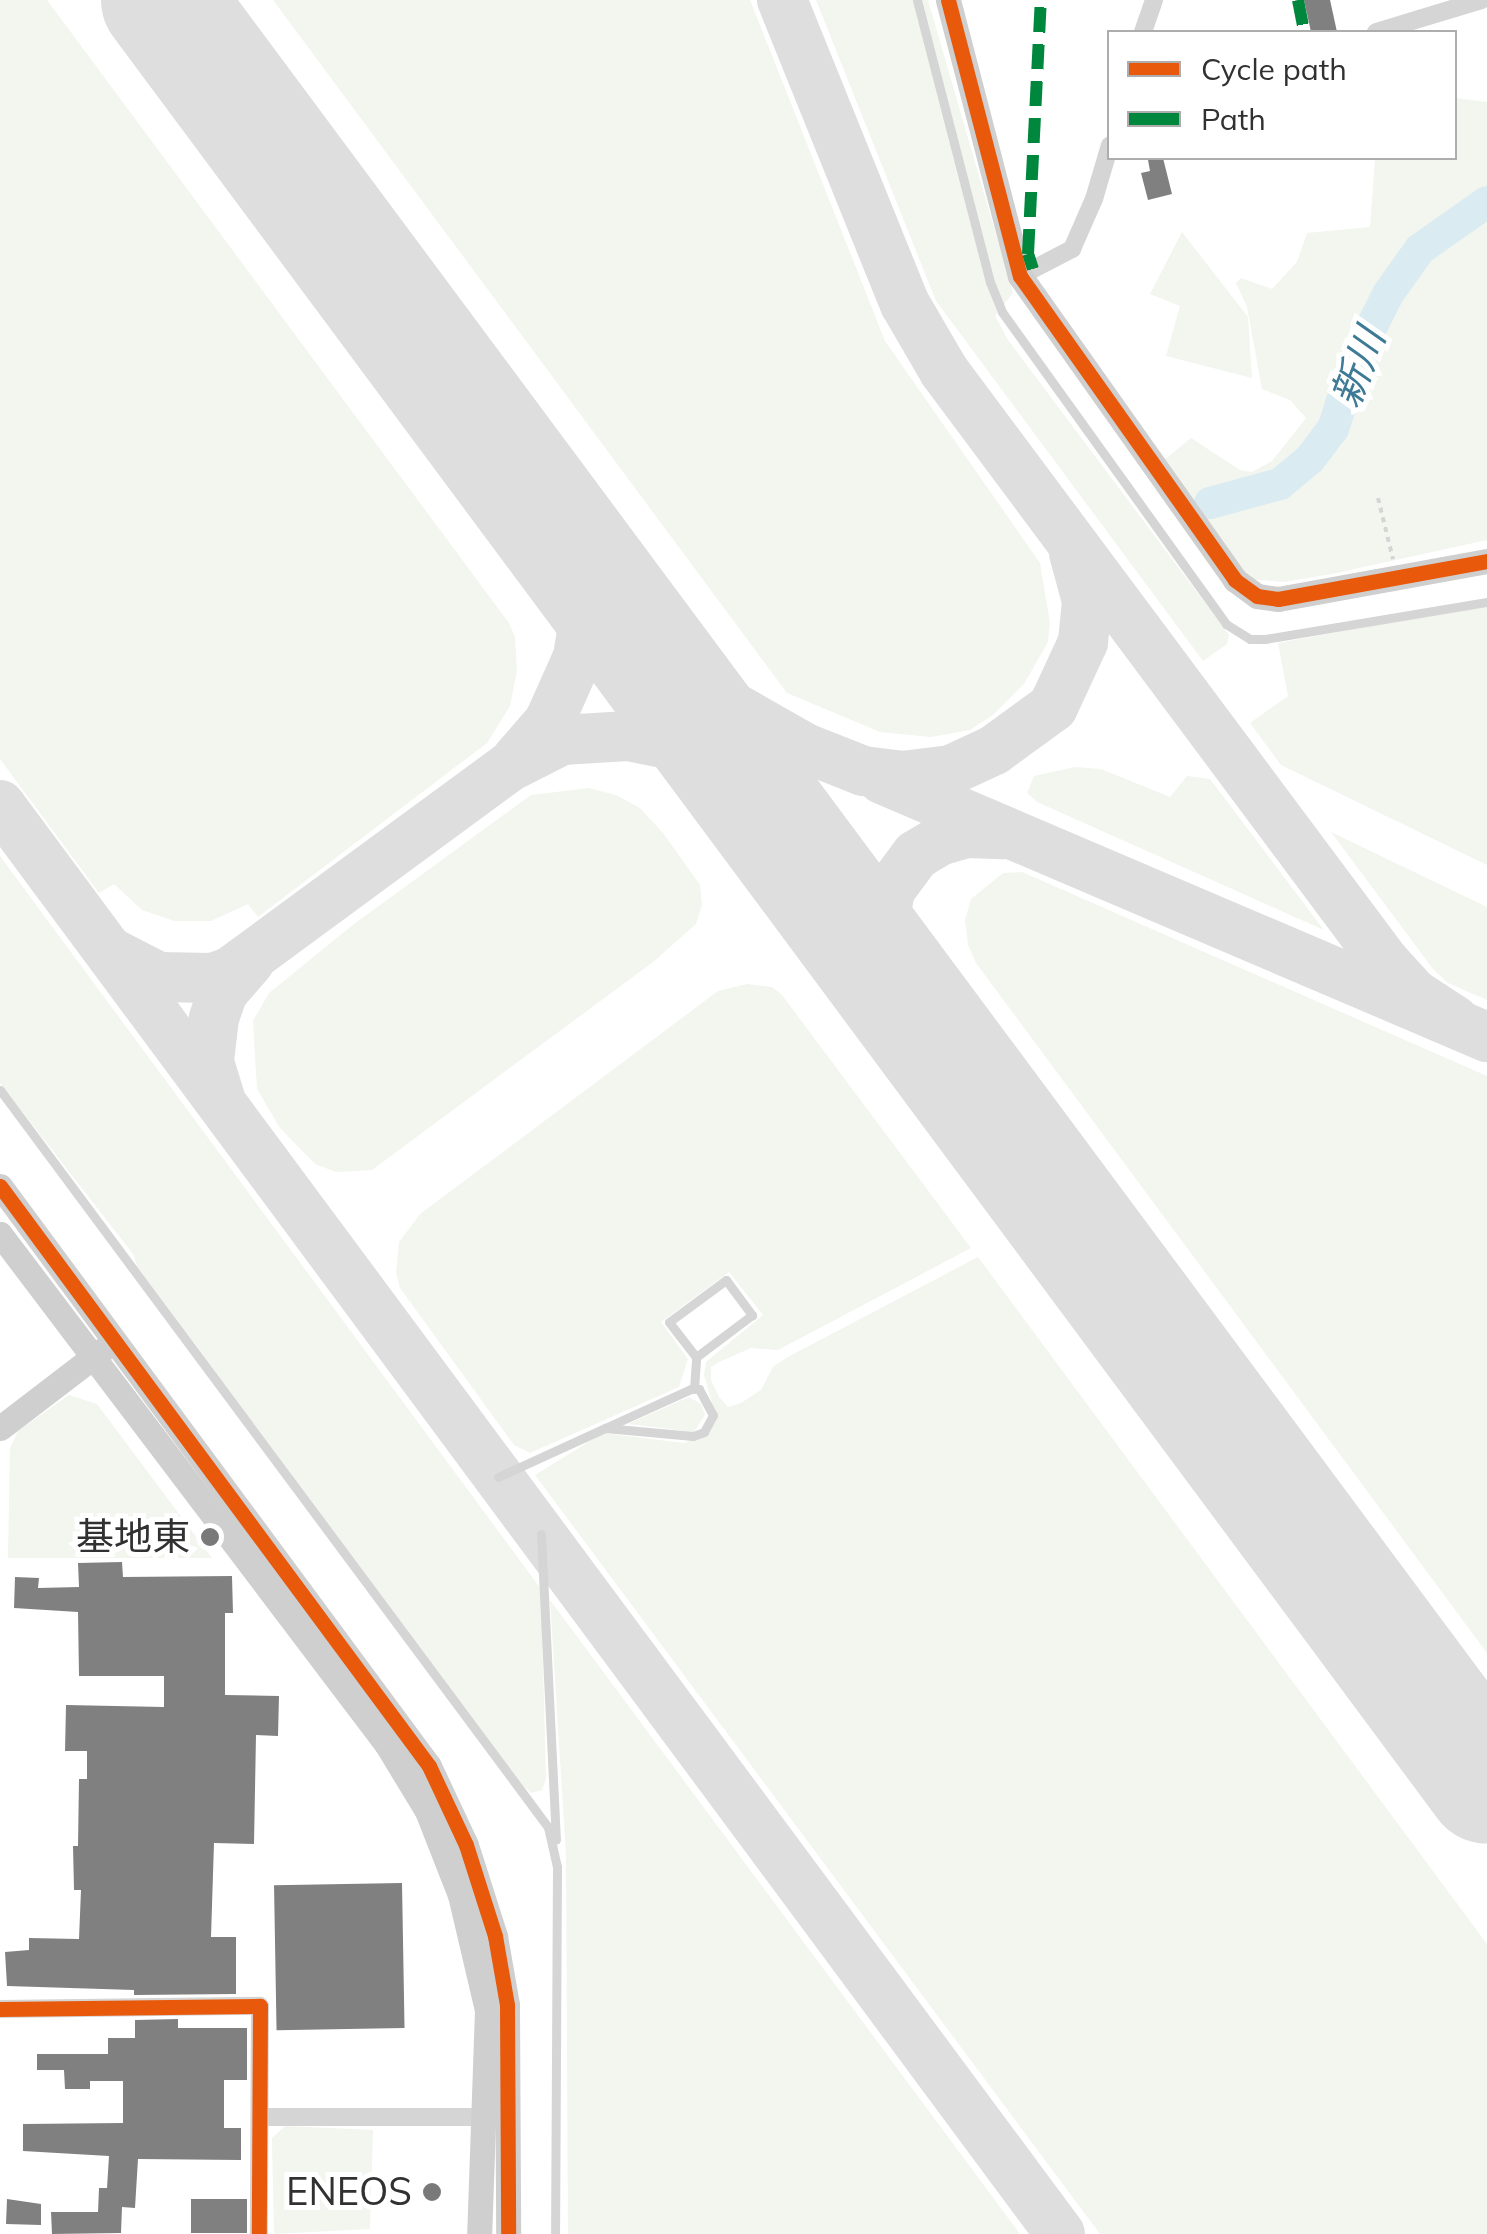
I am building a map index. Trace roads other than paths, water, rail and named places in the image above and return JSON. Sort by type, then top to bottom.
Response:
[{"type":"street","points":[[948,0],[1020,276],[1235,580],[1257,596],[1278,599],[1487,560]]},
{"type":"street","points":[[1144,30],[1154,0]]},
{"type":"street","points":[[1383,30],[1481,0]]},
{"type":"street","points":[[1020,276],[1072,250],[1107,155]]},
{"type":"street","points":[[0,1186],[429,1766],[466,1845],[495,1936],[507,2005],[508,2234]]},
{"type":"street","points":[[0,1234],[387,1746],[427,1812],[460,1896],[487,2010],[479,2234]]},
{"type":"street","points":[[0,1428],[114,1341]]},
{"type":"street","points":[[0,2009],[260,2006],[260,2234]]},
{"type":"street","points":[[260,2117],[482,2117]]},
{"type":"lane","points":[[917,0],[990,282],[1002,312],[1226,624],[1250,639],[1265,639],[1487,602]]},
{"type":"lane","points":[[0,1090],[534,1806],[556,1848]]},
{"type":"lane","points":[[694,1389],[696,1357],[669,1322],[726,1280],[752,1315],[696,1357]]},
{"type":"lane","points":[[498,1477],[694,1389]]},
{"type":"lane","points":[[605,1428],[679,1438],[704,1432],[713,1414],[708,1400],[694,1389]]},
{"type":"lane","points":[[541,1534],[556,1848],[555,2234]]},
{"type":"waterway","name":"新川","points":[[1210,503],[1280,484],[1310,459],[1333,429],[1356,358],[1388,294],[1420,249],[1487,202]]},
{"type":"place","name":"基地東","points":[[210,1537]]},
{"type":"place","name":"ENEOS","points":[[432,2192]]}]
